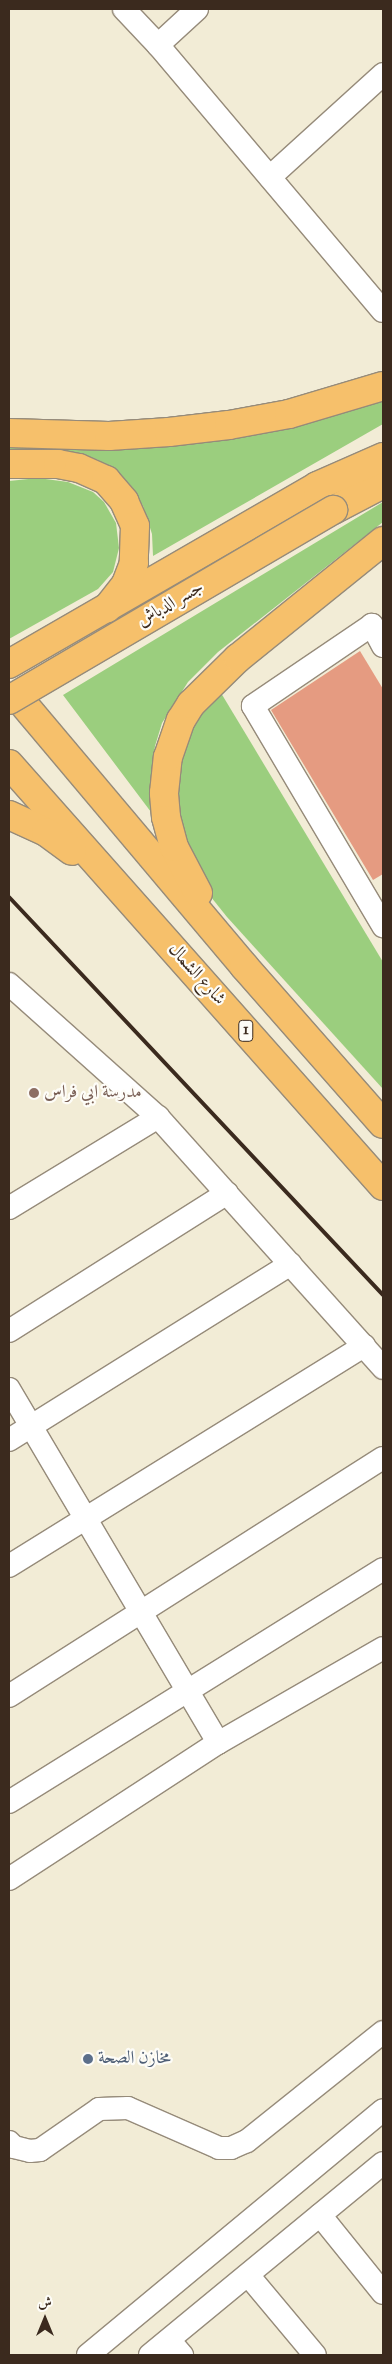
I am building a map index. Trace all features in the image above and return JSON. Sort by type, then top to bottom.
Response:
[{"type":"main road","points":[[9,433],[109,436],[220,426],[288,414],[383,386]]},
{"type":"main road","name":"جسر الدباش","points":[[9,664],[317,486],[383,456]]},
{"type":"main road","points":[[9,464],[58,464],[79,468],[106,480],[124,501],[135,526],[134,563],[126,584],[106,608]]},
{"type":"main road","name":"جسر الدباش","points":[[18,704],[333,510],[383,484]]},
{"type":"main road","points":[[244,966],[195,888],[174,847],[168,824],[164,793],[168,757],[172,741],[181,720],[191,704],[238,658],[383,541]]},
{"type":"main road","name":"1","points":[[18,704],[383,1124]]},
{"type":"main road","name":"شارع الشمال","points":[[9,764],[383,1186]]},
{"type":"main road","points":[[9,815],[46,832],[108,877]]},
{"type":"street","points":[[124,9],[158,45],[383,311]]},
{"type":"street","points":[[158,45],[197,9]]},
{"type":"street","points":[[270,177],[383,74]]},
{"type":"street","points":[[379,912],[253,706],[372,625],[383,646]]},
{"type":"street","points":[[9,984],[158,1117],[383,1368]]},
{"type":"street","points":[[9,1208],[158,1117]]},
{"type":"street","points":[[9,1331],[227,1193]]},
{"type":"street","points":[[9,1440],[291,1264]]},
{"type":"street","points":[[9,1566],[364,1346]]},
{"type":"street","points":[[9,1389],[218,1743]]},
{"type":"street","points":[[9,1696],[383,1458]]},
{"type":"street","points":[[9,1802],[383,1569]]},
{"type":"street","points":[[9,1879],[218,1743],[383,1648]]},
{"type":"street","points":[[9,2142],[14,2147],[30,2152],[40,2150],[99,2110],[128,2108],[219,2148],[230,2148],[247,2142],[383,2032]]},
{"type":"street","points":[[88,2355],[383,2110]]},
{"type":"street","points":[[150,2355],[175,2348],[248,2275],[383,2163]]},
{"type":"street","points":[[320,2215],[383,2293]]},
{"type":"street","points":[[248,2275],[314,2355]]},
{"type":"green space","points":[[383,400],[383,424],[153,556],[152,534],[143,506],[132,487],[113,469],[98,460],[82,454],[9,450],[9,445],[303,423]]},
{"type":"green space","points":[[38,478],[68,482],[93,492],[104,502],[116,523],[119,548],[113,572],[98,589],[9,639],[9,481]]},
{"type":"green space","points":[[383,502],[383,522],[218,652],[188,682],[162,723],[155,746],[151,777],[154,816],[63,695]]},
{"type":"green space","points":[[221,693],[383,962],[383,1089],[227,917],[207,892],[183,846],[174,779],[196,716]]},
{"type":"building","points":[[360,651],[383,689],[383,874],[373,880],[271,710]]},
{"type":"railway","points":[[9,897],[383,1295]]},
{"type":"place","name":"مدرسة ابي فراس","points":[[34,1093]]},
{"type":"place","name":"مخازن الصحة","points":[[88,2059]]}]
